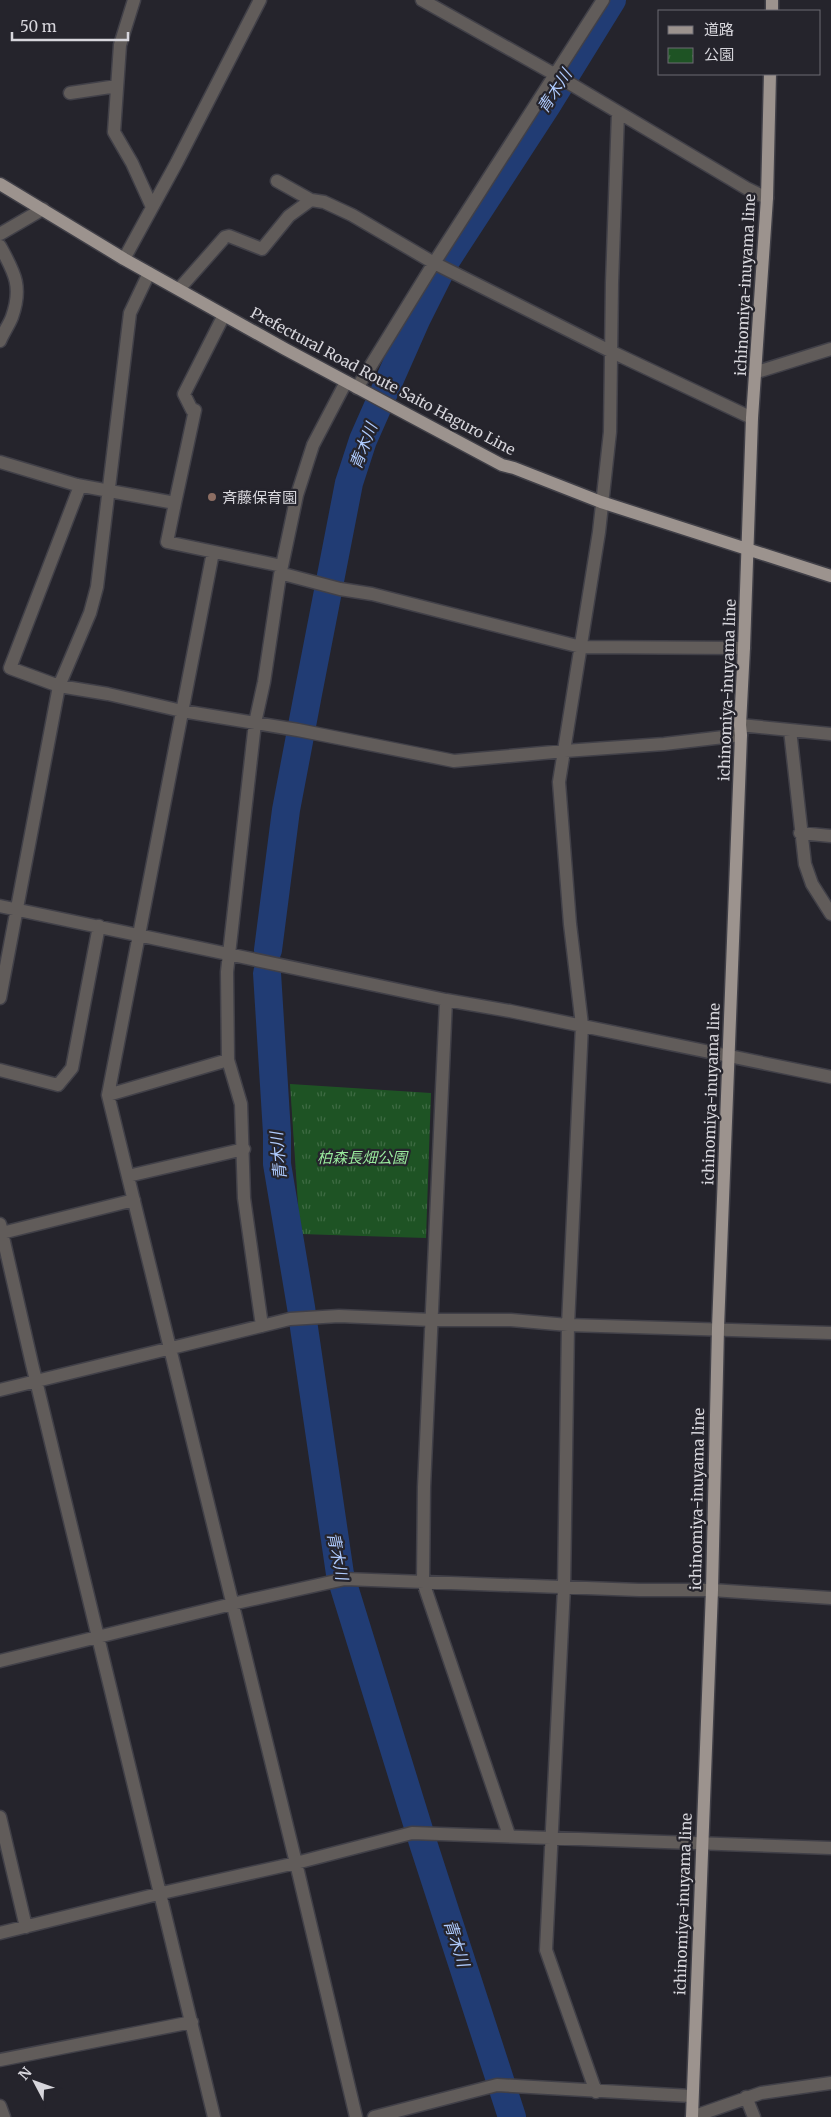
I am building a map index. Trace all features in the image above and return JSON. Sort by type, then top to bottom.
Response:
[{"type":"main road","name":"ichinomiya-inuyama line","points":[[692,2117],[691,2096],[712,1590],[718,1328],[730,1056],[740,730],[752,418],[757,372],[767,198],[770,75]]},
{"type":"main road","name":"Prefectural Road Route Saito Haguro Line","points":[[0,184],[179,290],[502,465],[601,502],[831,576]]},
{"type":"street","points":[[134,0],[120,45],[114,132],[132,163],[152,207]]},
{"type":"street","points":[[124,259],[260,0]]},
{"type":"street","points":[[422,0],[554,74],[746,188],[767,198]]},
{"type":"street","points":[[262,1326],[244,1198],[244,1149],[241,1104],[228,1060],[227,972],[256,723],[281,571],[297,495],[313,445],[490,178],[554,74],[603,0]]},
{"type":"street","points":[[70,93],[117,86]]},
{"type":"street","points":[[596,2092],[546,1950],[550,1837],[564,1587],[568,1325],[582,1025],[570,924],[559,782],[599,532],[610,432],[610,351],[618,112]]},
{"type":"street","points":[[277,181],[311,200],[324,202],[352,215],[434,263],[610,351],[752,418]]},
{"type":"street","points":[[179,290],[225,237],[229,236],[262,249],[289,216],[311,200]]},
{"type":"street","points":[[0,234],[43,209]]},
{"type":"street","points":[[0,246],[16,276],[17,286],[12,317],[0,341]]},
{"type":"street","points":[[0,998],[15,910],[59,686],[90,613],[97,587],[130,313],[149,273]]},
{"type":"street","points":[[224,315],[184,394],[192,410],[195,410],[166,542],[213,552],[340,589],[372,594],[581,647],[744,648]]},
{"type":"street","points":[[757,372],[831,350]]},
{"type":"street","points":[[0,462],[80,486],[175,503]]},
{"type":"street","points":[[80,486],[10,668],[59,686],[108,694],[182,711],[256,723],[454,761],[664,744],[740,730],[790,730],[831,734]]},
{"type":"street","points":[[213,552],[108,1095],[171,1347],[356,2117]]},
{"type":"street","points":[[0,660],[15,656]]},
{"type":"street","points":[[790,730],[800,833],[805,864],[812,884],[831,914]]},
{"type":"street","points":[[800,833],[831,836]]},
{"type":"street","points":[[0,906],[446,1000],[582,1025],[831,1077]]},
{"type":"street","points":[[0,1070],[58,1085],[72,1068],[99,926]]},
{"type":"street","points":[[446,1000],[424,1487],[423,1582],[509,1836]]},
{"type":"street","points":[[108,1095],[228,1060]]},
{"type":"street","points":[[128,1176],[244,1149]]},
{"type":"street","points":[[134,1200],[1,1228],[36,1382],[162,1893],[214,2117]]},
{"type":"street","points":[[0,1390],[290,1319],[339,1316],[432,1320],[511,1320],[568,1325],[718,1328],[831,1333]]},
{"type":"street","points":[[0,1661],[232,1604],[344,1579],[712,1590],[831,1598]]},
{"type":"street","points":[[0,1817],[26,1927]]},
{"type":"street","points":[[0,1933],[162,1893],[296,1863],[412,1833],[831,1848]]},
{"type":"street","points":[[0,2060],[192,2022]]},
{"type":"street","points":[[692,2117],[746,2097],[831,2083]]},
{"type":"street","points":[[374,2117],[497,2085],[691,2096]]},
{"type":"street","points":[[746,2097],[754,2117]]},
{"type":"street","points":[[0,2106],[4,2117]]},
{"type":"green space","name":"柏森長畑公園","points":[[290,1084],[431,1093],[426,1238],[300,1234]]},
{"type":"waterway","name":"青木川","points":[[268,950],[286,810],[349,483],[363,440],[416,320],[445,262],[547,105],[612,0]]},
{"type":"waterway","name":"青木川","points":[[267,973],[277,1133],[277,1164],[301,1307],[340,1574],[424,1846],[512,2117]]},
{"type":"place","name":"斉藤保育園","points":[[212,497]]}]
